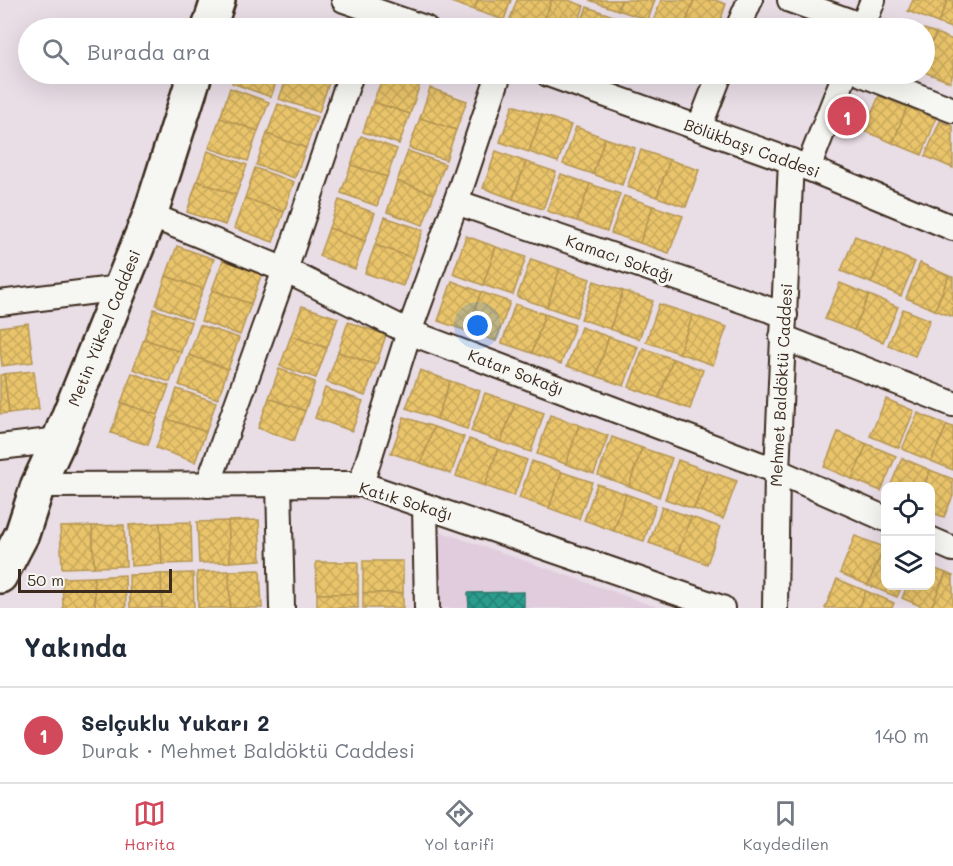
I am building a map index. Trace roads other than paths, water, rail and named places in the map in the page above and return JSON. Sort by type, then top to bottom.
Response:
[{"type":"street","points":[[212,18],[218,0]]},
{"type":"street","points":[[344,0],[368,18]]},
{"type":"street","points":[[742,18],[750,0]]},
{"type":"street","points":[[790,0],[838,18]]},
{"type":"street","points":[[866,18],[873,0]]},
{"type":"street","name":"Metin Yüksel Caddesi","points":[[0,576],[22,534],[38,485],[59,440],[150,215],[192,84]]},
{"type":"street","points":[[208,485],[285,270],[348,84]]},
{"type":"street","points":[[361,484],[409,332],[496,84]]},
{"type":"street","name":"Bölükbaşı Caddesi","points":[[576,84],[799,165],[953,228]]},
{"type":"street","points":[[699,128],[716,84]]},
{"type":"street","name":"Mehmet Baldöktü Caddesi","points":[[775,608],[777,471],[783,326],[799,165],[840,84]]},
{"type":"street","points":[[887,84],[953,110]]},
{"type":"street","name":"Kamacı Sokağı","points":[[456,202],[783,326],[953,404]]},
{"type":"street","name":"Katar Sokağı","points":[[150,215],[285,270],[409,332],[777,471],[881,517]]},
{"type":"street","points":[[0,303],[120,288]]},
{"type":"street","points":[[0,447],[59,440]]},
{"type":"street","points":[[279,484],[282,608]]},
{"type":"street","name":"Katık Sokağı","points":[[38,485],[361,484],[722,608]]},
{"type":"street","points":[[425,506],[426,608]]},
{"type":"street","points":[[935,541],[953,549]]},
{"type":"place","name":"Selçuklu Yukarı 2","points":[[847,116]]}]
